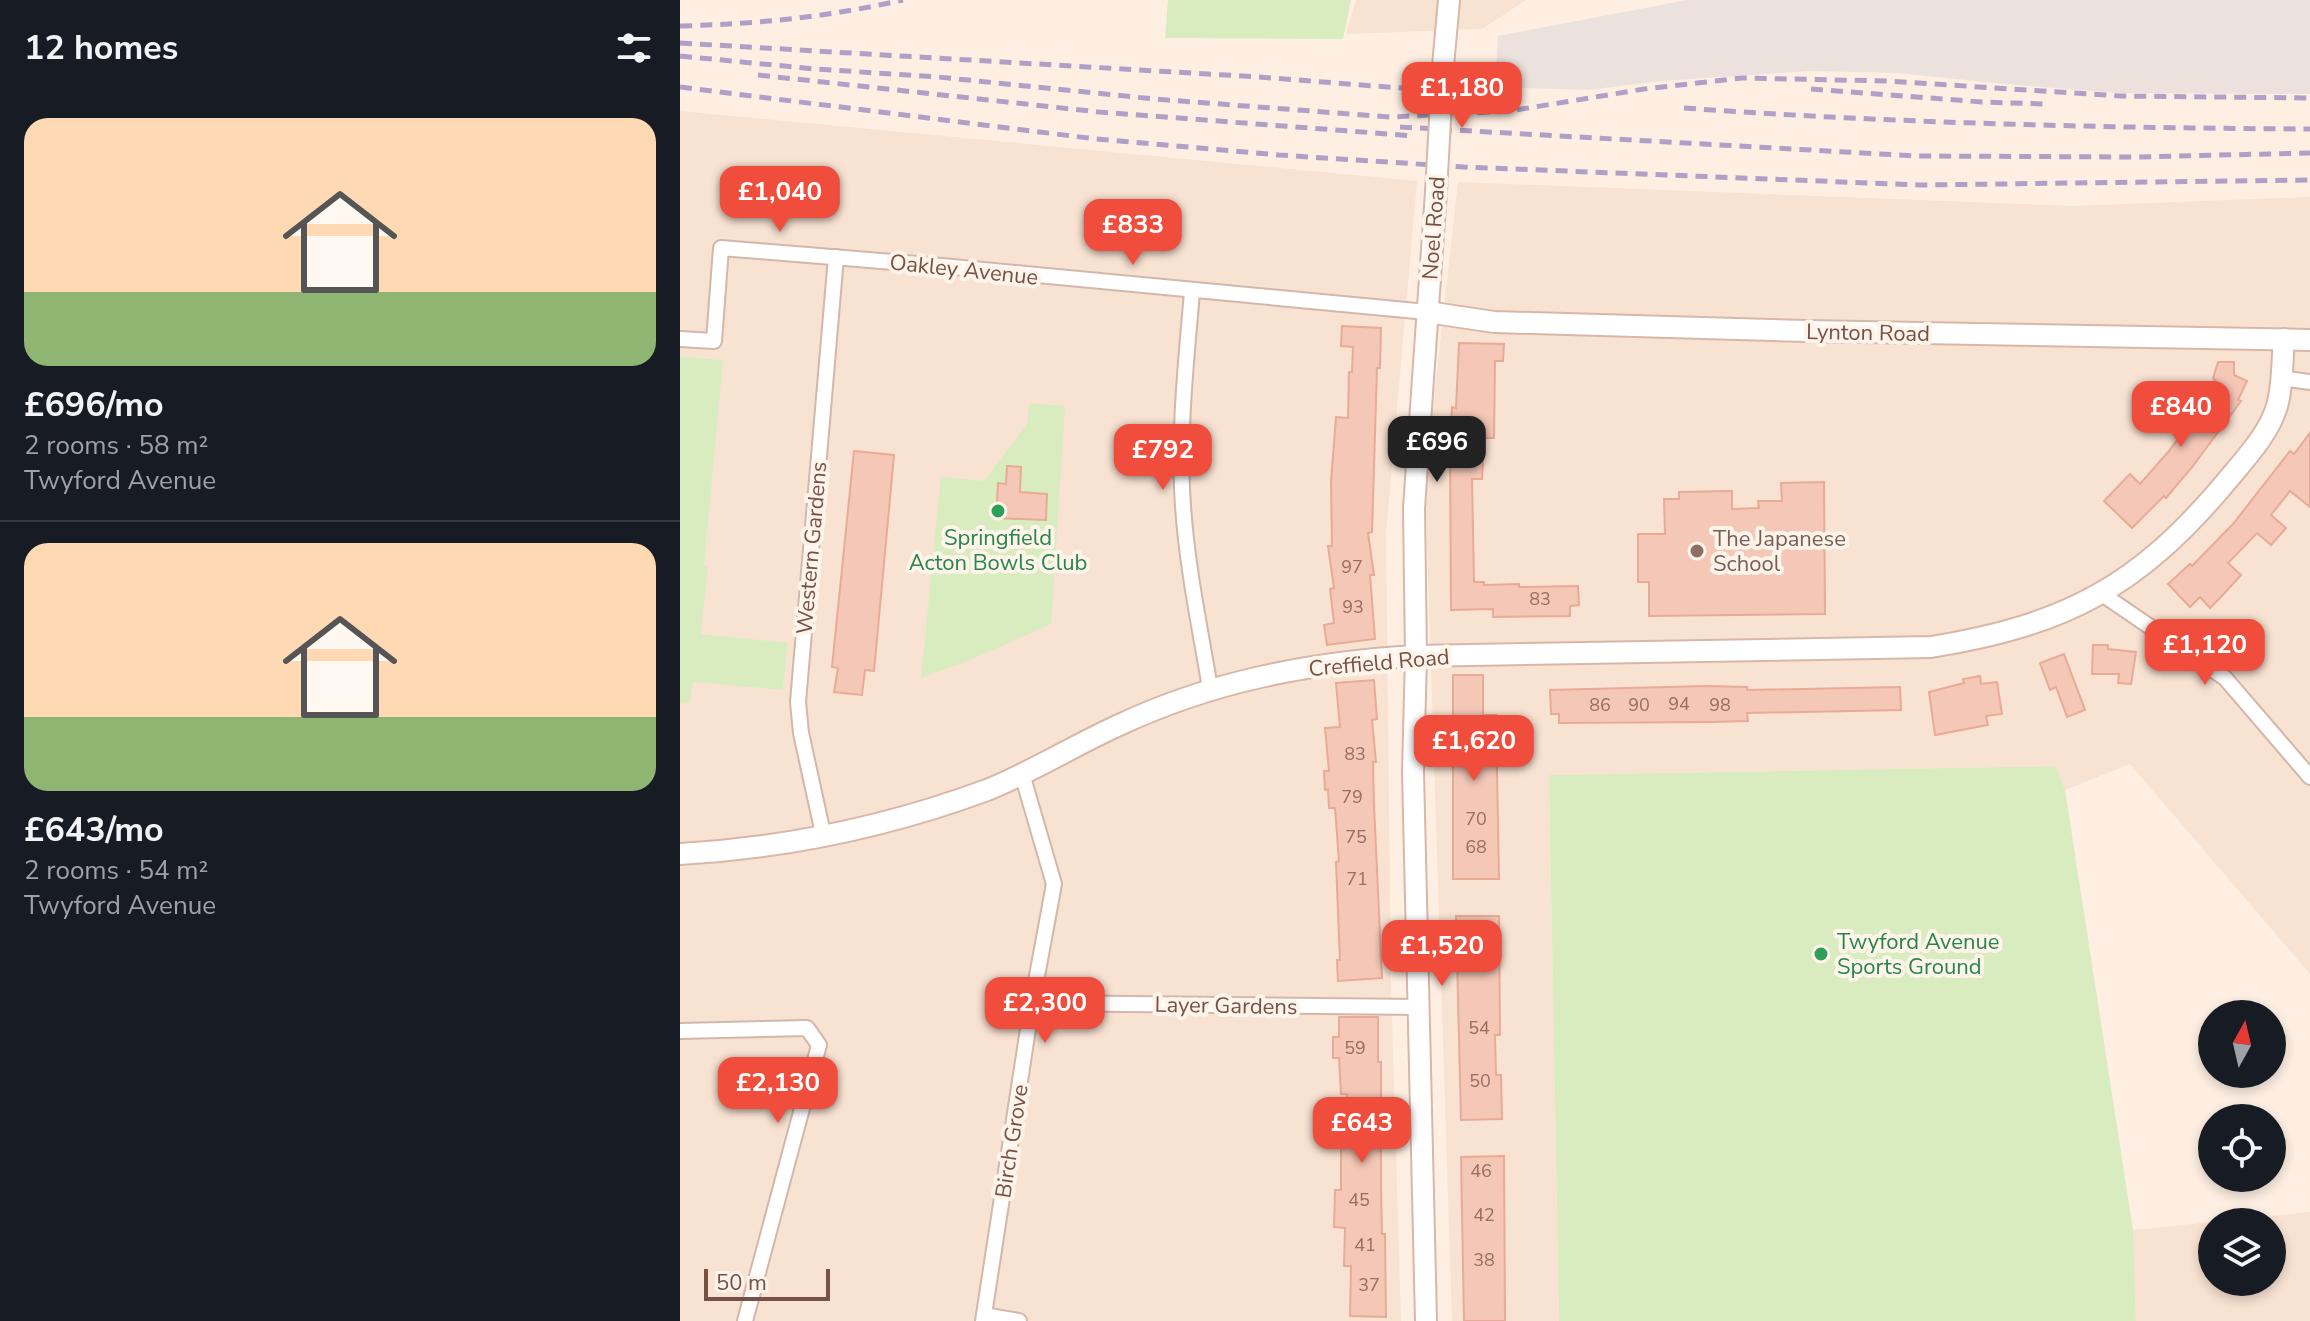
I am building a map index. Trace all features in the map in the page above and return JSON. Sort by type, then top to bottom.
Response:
[{"type":"street","name":"Noel Road","points":[[1426,1321],[1413,772],[1416,656],[1414,508],[1449,0]]},
{"type":"street","name":"Oakley Avenue","points":[[680,339],[714,341],[721,248],[1427,312]]},
{"type":"street","name":"Western Gardens","points":[[824,838],[801,733],[798,702],[836,257]]},
{"type":"street","points":[[1192,292],[1184,389],[1182,476],[1186,537],[1210,688]]},
{"type":"street","name":"Lynton Road","points":[[1427,312],[1510,323],[2310,340]]},
{"type":"street","name":"Creffield Road","points":[[680,854],[748,850],[824,838],[911,815],[987,789],[1117,725],[1210,688],[1274,672],[1362,659],[1416,656],[1931,647],[1988,638],[2057,615],[2102,594],[2135,572],[2193,522],[2242,463],[2277,407],[2284,339]]},
{"type":"street","points":[[2280,378],[2310,382]]},
{"type":"street","points":[[2102,594],[2225,678],[2310,777]]},
{"type":"street","name":"Birch Grove","points":[[984,1318],[1032,1003],[1054,884],[1022,774]]},
{"type":"street","name":"Layer Gardens","points":[[1032,1003],[1420,1007]]},
{"type":"street","points":[[680,1031],[807,1028],[819,1045],[745,1321]]},
{"type":"street","points":[[984,1318],[1019,1321]]},
{"type":"shaded area","points":[[1356,0],[1526,0],[1482,29],[1346,34]]},
{"type":"shaded area","points":[[1687,0],[2310,0],[2310,94],[2119,93],[1897,73],[1810,71],[1662,81],[1587,90],[1495,87],[1498,36]]},
{"type":"shaded area","points":[[680,111],[1417,181],[1386,533],[1391,985],[1401,1321],[680,1321],[680,702],[690,703],[692,681],[783,690],[788,644],[701,634],[722,360],[680,356]]},
{"type":"shaded area","points":[[1458,182],[2072,206],[2310,197],[2310,974],[2130,764],[2065,790],[2056,766],[1549,775],[1559,1321],[1452,1321],[1425,480]]},
{"type":"shaded area","points":[[2310,1212],[2310,1321],[2136,1321],[2133,1230],[2198,1223],[2198,1296],[2286,1296],[2286,1214]]},
{"type":"green space","points":[[1168,0],[1351,0],[1343,39],[1165,38]]},
{"type":"green space","points":[[680,356],[723,360],[704,566],[708,567],[701,634],[788,643],[783,690],[693,682],[690,703],[680,702]]},
{"type":"green space","name":"Springfield Acton Bowls Club","points":[[1029,403],[1065,406],[1051,624],[921,678],[941,477],[984,481],[1027,424]]},
{"type":"green space","name":"Twyford Avenue Sports Ground","points":[[2056,766],[2065,790],[2133,1230],[2136,1321],[1559,1321],[1549,775]]},
{"type":"building","points":[[1342,326],[1381,328],[1372,532],[1368,533],[1374,575],[1370,575],[1375,639],[1327,645],[1324,625],[1334,623],[1330,589],[1334,588],[1328,546],[1332,546],[1331,482],[1336,417],[1348,418],[1349,372],[1352,372],[1353,347],[1341,346]]},
{"type":"building","points":[[1459,343],[1504,344],[1503,361],[1495,361],[1494,438],[1484,438],[1482,479],[1472,479],[1474,582],[1484,582],[1484,585],[1519,584],[1519,587],[1578,586],[1579,605],[1570,606],[1570,616],[1493,617],[1493,609],[1451,610],[1450,440],[1452,407],[1456,408]]},
{"type":"building","points":[[2218,362],[2234,362],[2234,375],[2247,381],[2238,400],[2241,401],[2166,498],[2164,496],[2132,528],[2104,501],[2130,474],[2140,484],[2169,451],[2196,414],[2193,412],[2215,380]]},
{"type":"building","points":[[2310,433],[2310,507],[2290,491],[2271,515],[2286,528],[2271,545],[2257,533],[2228,563],[2241,575],[2210,608],[2200,597],[2190,607],[2168,584],[2190,564],[2192,566],[2233,524],[2290,451],[2294,454]]},
{"type":"building","points":[[854,451],[894,455],[874,671],[865,670],[862,695],[834,692],[838,668],[832,667]]},
{"type":"building","points":[[1007,466],[1021,467],[1020,492],[1047,494],[1046,520],[996,518],[998,483],[1006,484]]},
{"type":"building","name":"The Japanese School","points":[[1824,482],[1825,614],[1649,616],[1649,582],[1638,582],[1638,534],[1665,534],[1664,499],[1679,499],[1679,492],[1732,491],[1732,509],[1759,508],[1758,501],[1782,501],[1781,483]]},
{"type":"building","points":[[2093,645],[2108,645],[2108,649],[2136,652],[2131,684],[2118,683],[2119,674],[2092,674]]},
{"type":"building","points":[[2064,654],[2085,710],[2067,717],[2056,687],[2050,690],[2040,663]]},
{"type":"building","points":[[1453,675],[1483,675],[1483,715],[1496,715],[1499,879],[1453,879]]},
{"type":"building","points":[[1980,676],[1981,684],[1997,682],[2002,714],[1986,716],[1988,725],[1935,735],[1929,692]]},
{"type":"building","points":[[1374,680],[1377,719],[1372,720],[1376,762],[1373,762],[1374,805],[1382,978],[1338,981],[1336,862],[1339,861],[1335,808],[1329,808],[1328,789],[1325,790],[1324,771],[1329,771],[1325,728],[1340,727],[1336,683]]},
{"type":"building","points":[[1747,687],[1747,690],[1900,687],[1901,710],[1747,713],[1748,721],[1711,722],[1559,723],[1559,714],[1551,714],[1550,690]]},
{"type":"building","points":[[1456,916],[1499,916],[1500,1035],[1495,1035],[1496,1075],[1501,1075],[1502,1119],[1461,1120]]},
{"type":"building","points":[[1339,1017],[1378,1017],[1386,1317],[1350,1316],[1351,1266],[1344,1266],[1345,1228],[1334,1227],[1335,1190],[1341,1190],[1341,1147],[1346,1147],[1347,1094],[1341,1094],[1339,1058],[1333,1058],[1333,1037],[1339,1037]]},
{"type":"building","points":[[1504,1156],[1505,1321],[1464,1321],[1461,1157]]},
{"type":"railway","points":[[680,26],[792,19],[903,0]]},
{"type":"railway","points":[[680,43],[1259,77],[1516,97]]},
{"type":"railway","points":[[680,56],[1390,117],[1510,111],[1644,89],[1742,78],[1887,81],[2120,96],[2310,98]]},
{"type":"railway","points":[[758,75],[1099,112],[1415,136]]},
{"type":"railway","points":[[680,87],[1096,139],[1464,167],[1920,185],[2310,180]]},
{"type":"railway","points":[[1811,89],[2046,104]]},
{"type":"railway","points":[[1684,108],[1997,124],[2310,129]]},
{"type":"railway","points":[[1400,127],[1917,156],[2137,157],[2310,153]]},
{"type":"place","name":"Springfield Acton Bowls Club","points":[[998,511]]},
{"type":"place","name":"The Japanese School","points":[[1697,551]]},
{"type":"place","name":"Twyford Avenue Sports Ground","points":[[1821,954]]}]
